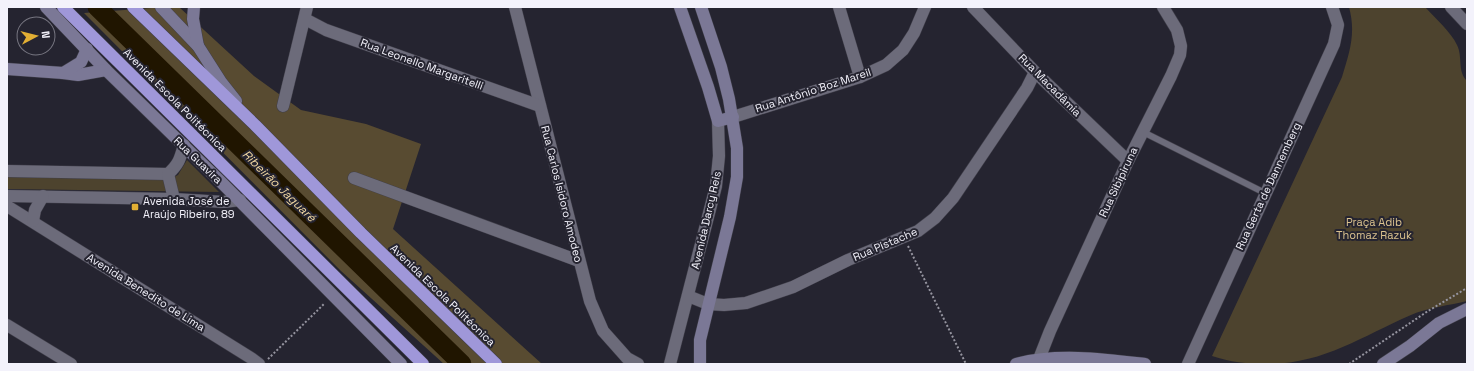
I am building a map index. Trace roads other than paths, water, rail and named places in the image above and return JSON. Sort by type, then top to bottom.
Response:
[{"type":"highway","name":"Avenida Escola Politécnica","points":[[62,7],[423,364]]},
{"type":"highway","name":"Avenida Escola Politécnica","points":[[133,7],[255,126],[372,244],[496,364]]},
{"type":"main road","name":"Avenida Escola Politécnica","points":[[161,7],[198,46],[221,82],[255,126]]},
{"type":"main road","points":[[194,7],[194,19],[198,46]]},
{"type":"main road","name":"Avenida Darcy Reis","points":[[680,7],[699,60],[718,121]]},
{"type":"main road","name":"Avenida Darcy Reis","points":[[700,7],[720,67],[733,117],[737,148],[737,177],[730,217],[700,340],[700,364]]},
{"type":"main road","name":"Rua Guavira","points":[[51,9],[106,70],[240,200],[332,296],[401,364]]},
{"type":"main road","points":[[62,73],[78,64],[87,50]]},
{"type":"main road","points":[[699,60],[709,68],[720,67]]},
{"type":"main road","points":[[7,70],[78,75],[106,70]]},
{"type":"main road","points":[[151,113],[160,103]]},
{"type":"main road","name":"Rua Antônio Boz Mareil","points":[[718,121],[733,117]]},
{"type":"main road","points":[[1383,364],[1410,346],[1439,323],[1467,309]]},
{"type":"main road","points":[[1016,364],[1039,359],[1107,360],[1145,364]]},
{"type":"street","points":[[283,106],[307,7]]},
{"type":"street","name":"Rua Carlos Isidoro Amodeo","points":[[515,7],[590,301],[603,331],[628,358],[638,364]]},
{"type":"street","points":[[839,7],[860,77]]},
{"type":"street","name":"Rua Antônio Boz Mareil","points":[[733,117],[860,77],[886,65],[903,50],[914,33],[925,7]]},
{"type":"street","name":"Rua Macadâmia","points":[[973,7],[1035,72],[1128,161]]},
{"type":"street","name":"Rua Sibipiruna","points":[[1039,359],[1050,331],[1128,161],[1180,55],[1181,46],[1177,30],[1164,7]]},
{"type":"street","name":"Rua Gerta de Dannemberg","points":[[1188,364],[1334,44],[1338,25],[1332,7]]},
{"type":"street","points":[[1451,7],[1467,24]]},
{"type":"street","name":"Rua Leonello Margaritelli","points":[[305,20],[326,30],[540,106]]},
{"type":"street","name":"Rua Pistache","points":[[688,296],[708,304],[724,305],[746,303],[786,289],[848,260],[918,231],[935,218],[953,198],[1027,88],[1035,72]]},
{"type":"street","name":"Avenida Darcy Reis","points":[[670,364],[716,186],[719,156],[718,121]]},
{"type":"street","points":[[7,171],[168,174],[176,167],[180,160],[184,145]]},
{"type":"street","points":[[168,174],[174,200]]},
{"type":"street","points":[[354,178],[579,261]]},
{"type":"street","points":[[7,196],[224,202],[240,200]]},
{"type":"street","points":[[33,221],[35,210],[43,196]]},
{"type":"street","name":"Avenida Benedito de Lima","points":[[7,206],[251,358],[263,362]]},
{"type":"street","points":[[7,325],[71,364]]},
{"type":"lane","points":[[1143,132],[1265,193]]},
{"type":"waterway","name":"Ribeirão Jaguaré","points":[[97,7],[462,364]]},
{"type":"place","name":"Avenida José de Araújo Ribeiro, 89","points":[[135,207]]},
{"type":"park label","name":"Praça Adib Thomaz Razuk","points":[[1374,228]]}]
